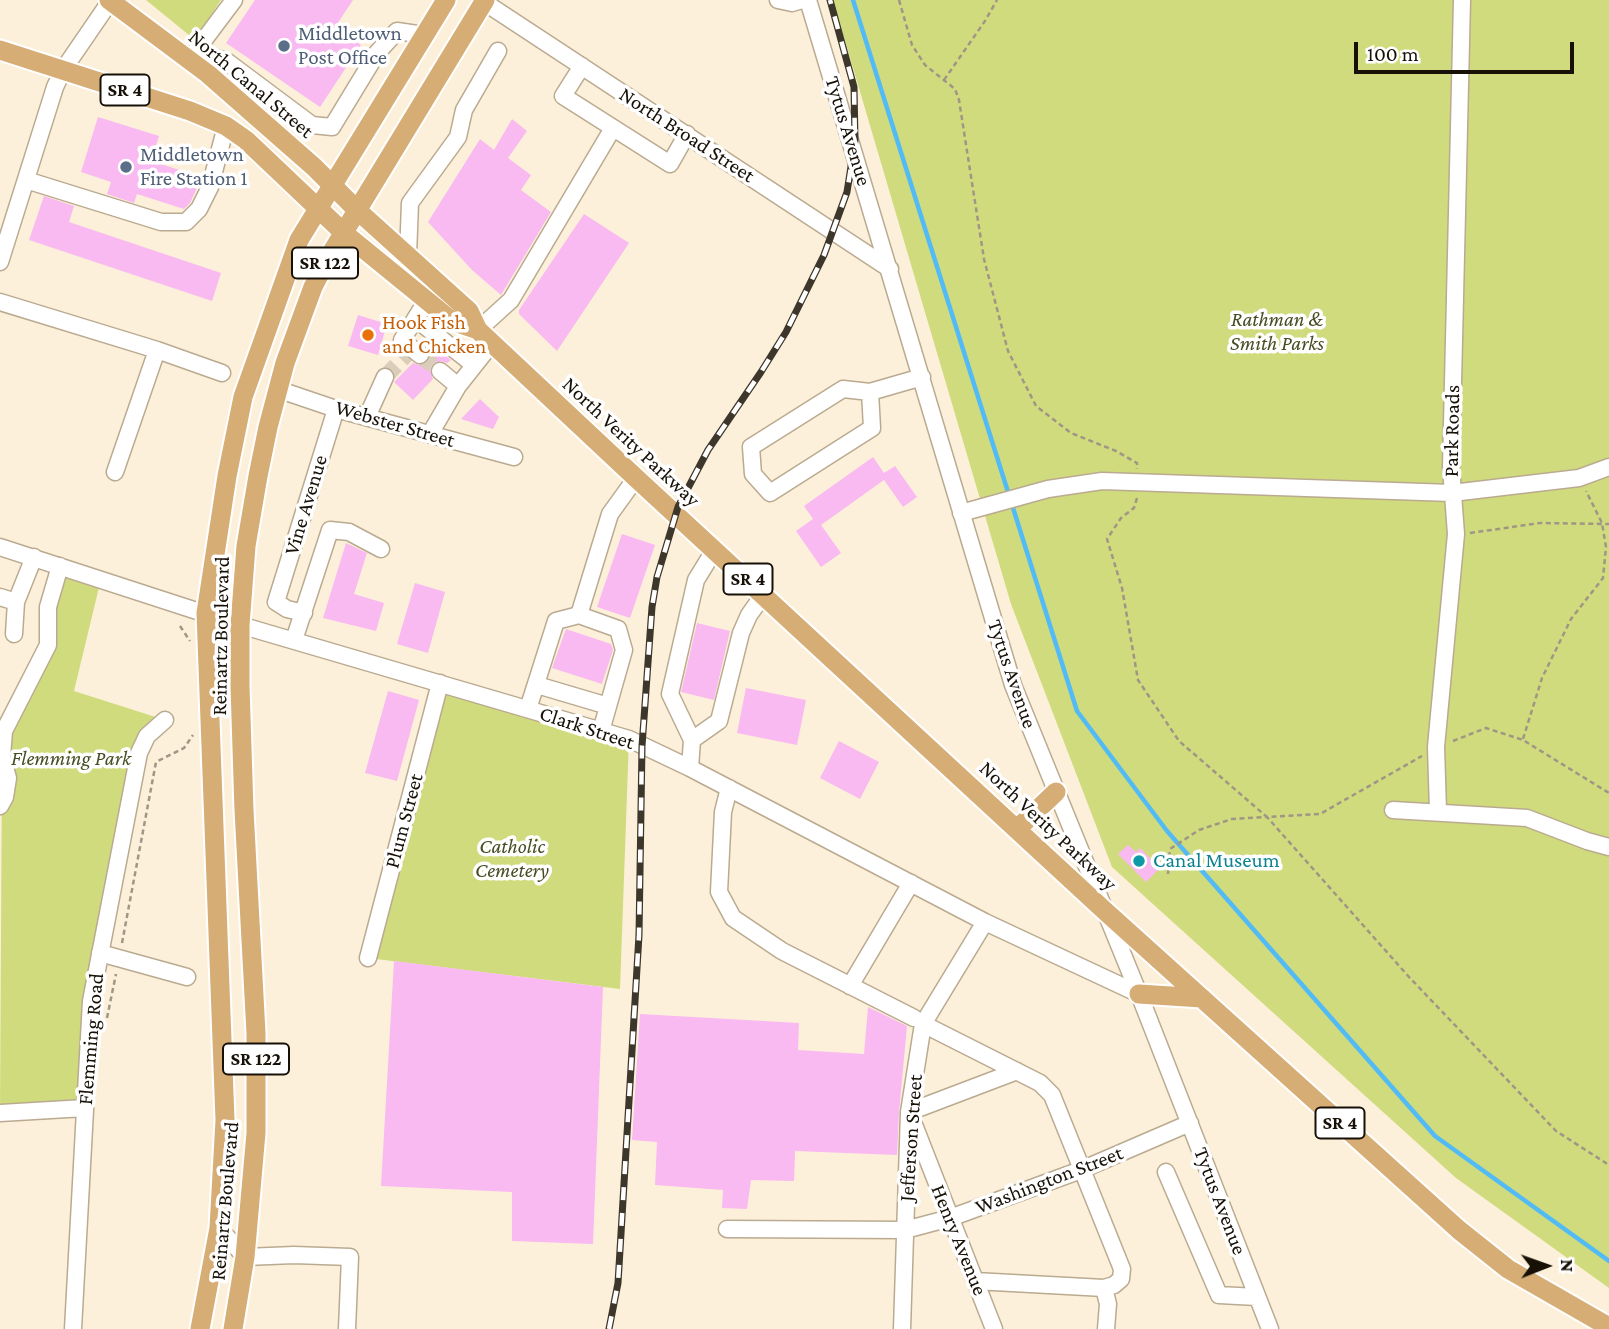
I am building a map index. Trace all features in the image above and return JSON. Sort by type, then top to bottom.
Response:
[{"type":"main road","name":"North Canal Street","points":[[110,0],[208,74],[357,210]]},
{"type":"main road","name":"Reinartz Boulevard","points":[[200,1329],[219,1228],[225,1120],[206,613],[227,476],[243,397],[299,240],[446,0]]},
{"type":"main road","name":"Reinartz Boulevard","points":[[233,1329],[245,1257],[256,1133],[256,1033],[244,810],[240,625],[246,546],[268,427],[277,389],[313,287],[484,1]]},
{"type":"main road","name":"SR 4","points":[[0,50],[190,111],[226,126],[246,140],[318,207]]},
{"type":"main road","name":"North Verity Parkway","points":[[318,207],[344,233],[452,321],[485,336]]},
{"type":"main road","name":"North Verity Parkway","points":[[357,210],[469,311],[485,336],[636,478],[1105,911],[1479,1247],[1549,1294],[1609,1326]]},
{"type":"main road","points":[[1017,829],[1056,792]]},
{"type":"main road","points":[[1139,994],[1202,998]]},
{"type":"street","points":[[0,262],[62,70],[110,0]]},
{"type":"street","points":[[189,60],[234,0]]},
{"type":"street","points":[[778,0],[792,3],[802,0]]},
{"type":"street","name":"Tytus Avenue","points":[[808,0],[1013,685],[1139,994],[1270,1329]]},
{"type":"street","name":"Park Roads","points":[[961,513],[1048,489],[1102,481],[1452,493],[1462,0]]},
{"type":"street","name":"North Broad Street","points":[[484,1],[890,269]]},
{"type":"street","points":[[189,60],[210,57],[225,60],[312,125],[332,127],[377,52],[397,31],[425,35]]},
{"type":"street","points":[[408,256],[410,203],[458,136],[464,110],[498,51]]},
{"type":"street","points":[[582,66],[563,96],[670,164],[687,134]]},
{"type":"street","points":[[26,180],[161,222],[186,222],[199,209],[210,187],[226,126]]},
{"type":"street","points":[[430,434],[458,386],[474,365],[485,336],[511,300],[613,128]]},
{"type":"street","points":[[413,352],[402,340],[427,300]]},
{"type":"street","points":[[0,302],[157,350],[222,373]]},
{"type":"street","points":[[415,319],[474,365]]},
{"type":"street","points":[[115,472],[157,350]]},
{"type":"street","points":[[440,371],[458,386]]},
{"type":"street","points":[[367,417],[385,377]]},
{"type":"street","points":[[870,391],[872,428],[770,493],[754,474],[751,447],[842,389],[870,391],[922,377]]},
{"type":"street","name":"Webster Street","points":[[277,389],[336,409],[514,457]]},
{"type":"street","name":"Vine Avenue","points":[[304,613],[287,609],[276,602],[336,409]]},
{"type":"street","points":[[1438,811],[1436,747],[1456,534],[1452,493],[1580,478],[1609,467]]},
{"type":"street","points":[[579,615],[610,514],[636,478]]},
{"type":"street","points":[[302,518],[330,530],[349,532],[380,549]]},
{"type":"street","points":[[294,640],[330,530]]},
{"type":"street","name":"Clark Street","points":[[0,547],[240,625],[629,739],[729,788],[985,922],[1139,994]]},
{"type":"street","points":[[690,768],[692,740],[670,694],[696,580],[715,549]]},
{"type":"street","points":[[291,554],[319,564]]},
{"type":"street","points":[[14,634],[16,602],[34,558]]},
{"type":"street","points":[[0,806],[5,797],[8,778],[2,755],[4,731],[48,645],[48,607],[60,566]]},
{"type":"street","points":[[692,740],[719,721],[741,633],[749,615],[764,594]]},
{"type":"street","points":[[0,597],[16,602]]},
{"type":"street","points":[[528,709],[556,621],[579,615],[618,629],[624,650],[601,731]]},
{"type":"street","name":"Plum Street","points":[[368,958],[440,683]]},
{"type":"street","points":[[537,685],[608,706]]},
{"type":"street","name":"Flemming Road","points":[[73,1329],[91,1000],[139,752],[147,736],[165,720]]},
{"type":"street","points":[[729,788],[723,812],[719,892],[733,918],[782,951],[1040,1083],[1052,1096],[1122,1269],[1121,1279],[1104,1288],[975,1281]]},
{"type":"street","points":[[1393,810],[1527,818],[1609,847]]},
{"type":"street","points":[[850,986],[911,883]]},
{"type":"street","name":"Jefferson Street","points":[[902,1329],[909,1112],[919,1021],[985,922]]},
{"type":"street","points":[[100,953],[187,977]]},
{"type":"street","points":[[909,1112],[1017,1071]]},
{"type":"street","points":[[0,1113],[85,1108]]},
{"type":"street","name":"Henry Avenue","points":[[909,1112],[994,1329]]},
{"type":"street","name":"Washington Street","points":[[727,1229],[905,1230],[950,1218],[1081,1170],[1190,1124]]},
{"type":"street","points":[[1166,1172],[1219,1294],[1257,1297]]},
{"type":"street","points":[[219,1228],[245,1257],[350,1257],[347,1329]]},
{"type":"street","points":[[1104,1288],[1108,1304],[1107,1329]]},
{"type":"path","points":[[899,0],[912,45],[925,65],[955,89],[960,100],[984,258],[1008,351],[1036,406],[1071,433],[1116,451],[1137,463],[1138,472]]},
{"type":"path","points":[[943,80],[997,0]]},
{"type":"path","points":[[1523,740],[1542,678],[1559,643],[1571,619],[1603,578],[1606,547],[1602,523],[1580,478]]},
{"type":"path","points":[[1138,492],[1135,508],[1121,519],[1107,540],[1122,588],[1138,680],[1179,741],[1268,817],[1409,977],[1556,1131],[1609,1165]]},
{"type":"path","points":[[1465,533],[1539,523],[1609,524]]},
{"type":"path","points":[[1168,874],[1170,849],[1199,830],[1232,818],[1320,814],[1436,747],[1486,728],[1523,740],[1609,793]]},
{"type":"green space","points":[[146,0],[221,0],[195,40]]},
{"type":"green space","name":"Rathman & Smith Parks","points":[[833,0],[1609,0],[1609,1288],[1456,1178],[1112,867],[1011,604]]},
{"type":"green space","name":"Flemming Park","points":[[60,566],[101,579],[74,691],[165,720],[147,736],[91,1001],[85,1108],[0,1113],[2,755],[48,645]]},
{"type":"green space","name":"Catholic Cemetery","points":[[440,683],[629,739],[620,989],[368,958]]},
{"type":"building","points":[[255,0],[353,0],[335,27],[361,45],[320,107],[226,43]]},
{"type":"building","name":"Middletown Fire Station 1","points":[[98,117],[159,136],[151,161],[202,177],[190,203],[184,209],[137,194],[134,203],[107,194],[111,182],[81,172]]},
{"type":"building","points":[[512,119],[527,131],[508,158],[531,175],[521,190],[551,212],[501,295],[472,270],[428,222],[480,139],[494,150]]},
{"type":"building","points":[[44,196],[74,206],[69,222],[221,273],[212,301],[29,240]]},
{"type":"building","points":[[584,214],[629,243],[557,351],[519,314],[519,310]]},
{"type":"building","name":"Hook Fish and Chicken","points":[[358,315],[387,324],[378,355],[348,346]]},
{"type":"building","points":[[430,344],[451,360],[447,363],[441,361],[432,364],[430,370],[433,379],[413,400],[394,382],[413,363],[419,365],[428,362],[430,356],[427,347]]},
{"type":"building","points":[[480,399],[499,417],[493,429],[461,419]]},
{"type":"building","points":[[873,457],[884,473],[895,466],[917,497],[903,507],[884,480],[821,525],[841,553],[821,567],[796,531],[813,519],[804,506]]},
{"type":"building","points":[[622,534],[655,545],[630,618],[597,607]]},
{"type":"building","points":[[346,543],[367,553],[354,594],[384,603],[376,631],[323,618]]},
{"type":"building","points":[[415,583],[445,592],[428,653],[397,644]]},
{"type":"building","points":[[697,623],[730,631],[714,700],[681,692]]},
{"type":"building","points":[[566,629],[611,644],[613,650],[602,684],[552,668]]},
{"type":"building","points":[[746,688],[806,700],[797,745],[737,733]]},
{"type":"building","points":[[388,691],[419,700],[397,781],[365,773]]},
{"type":"building","points":[[839,741],[879,762],[860,799],[820,778]]},
{"type":"building","name":"Canal Museum","points":[[1128,845],[1136,852],[1140,848],[1160,868],[1146,882],[1118,854]]},
{"type":"building","points":[[394,961],[603,987],[593,1244],[512,1241],[512,1192],[381,1186]]},
{"type":"building","points":[[868,1007],[907,1026],[897,1155],[795,1151],[794,1181],[751,1180],[747,1209],[722,1208],[723,1190],[655,1185],[657,1142],[632,1140],[640,1014],[799,1023],[798,1050],[864,1054]]},
{"type":"waterway","points":[[853,0],[1077,711],[1167,831],[1435,1136],[1609,1261]]},
{"type":"tunnel","points":[[385,377],[407,354]]},
{"type":"tunnel","points":[[420,355],[440,371]]},
{"type":"railway","points":[[609,1329],[618,1283],[639,935],[642,746],[652,607],[657,577],[678,507],[708,450],[786,332],[824,255],[847,192],[855,141],[854,87],[830,0]]},
{"type":"place","name":"Middletown Post Office","points":[[284,46]]},
{"type":"place","name":"Middletown Fire Station 1","points":[[126,167]]},
{"type":"place","name":"Hook Fish and Chicken","points":[[368,335]]},
{"type":"place","name":"Canal Museum","points":[[1139,861]]}]
